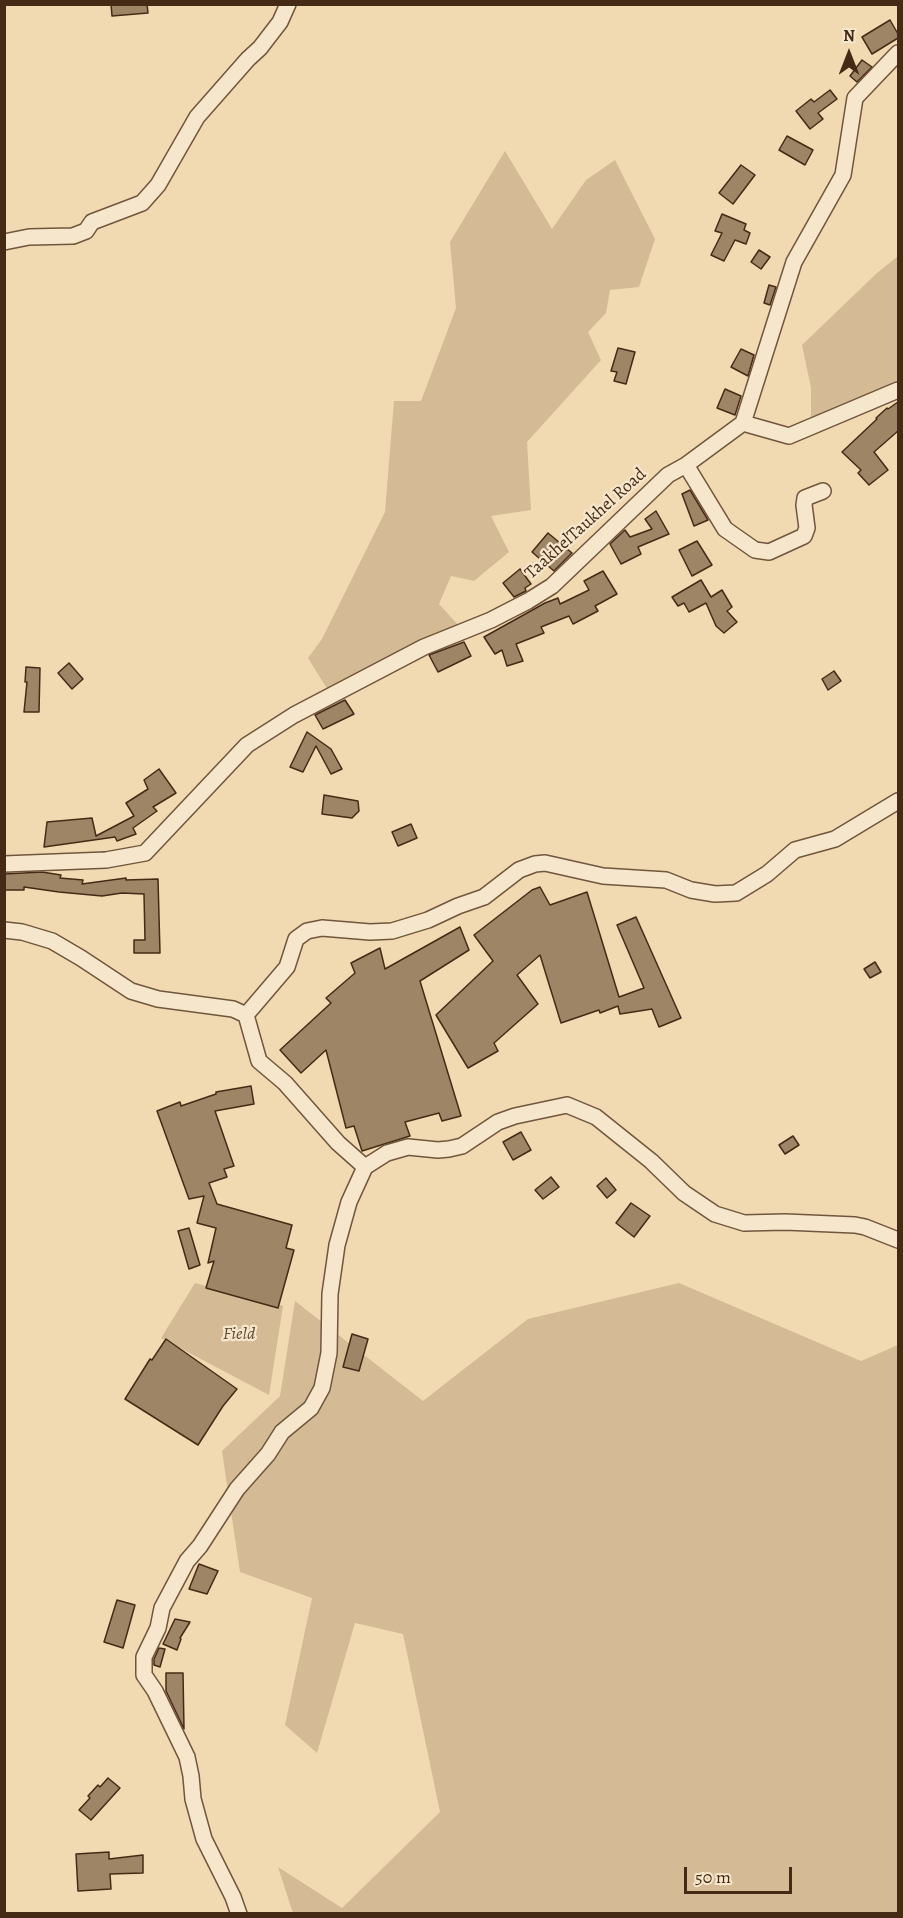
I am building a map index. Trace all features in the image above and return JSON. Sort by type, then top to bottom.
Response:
[{"type":"street","points":[[4,242],[29,237],[73,236],[86,231],[92,222],[142,203],[158,185],[197,117],[260,48],[280,22],[288,4]]},
{"type":"street","points":[[898,53],[855,98],[843,175],[794,262],[743,423],[789,436],[898,390]]},
{"type":"street","name":"TaakhelTaukhel Road","points":[[4,864],[106,860],[145,853],[247,745],[294,715],[424,646],[491,620],[552,586],[668,476],[743,423]]},
{"type":"street","points":[[686,465],[725,529],[755,550],[769,552],[804,537],[807,528],[805,498],[823,491]]},
{"type":"street","points":[[246,1016],[287,967],[296,939],[307,931],[322,928],[370,932],[392,931],[410,926],[484,897],[519,870],[545,863],[603,876],[666,880],[691,890],[715,894],[736,893],[767,874],[795,850],[835,839],[898,801]]},
{"type":"street","points":[[4,930],[51,941],[131,991],[158,999],[233,1009],[246,1016],[259,1061],[285,1083],[338,1143],[365,1167]]},
{"type":"street","points":[[239,1914],[204,1839],[187,1757],[144,1675],[144,1657],[158,1628],[162,1608],[187,1561],[200,1546],[237,1489],[268,1454],[282,1432],[311,1408],[322,1388],[329,1353],[330,1294],[337,1245],[348,1202],[365,1167],[387,1153],[408,1147],[438,1150],[462,1146],[498,1122],[567,1105],[596,1117],[651,1161],[684,1193],[715,1214],[744,1223],[855,1225],[898,1240]]},
{"type":"green space","points":[[505,151],[552,229],[586,180],[615,160],[655,239],[639,287],[610,290],[606,313],[588,332],[601,360],[527,442],[531,510],[491,516],[509,552],[474,581],[451,576],[439,604],[461,628],[329,692],[308,658],[322,639],[385,512],[394,401],[421,401],[456,308],[450,242]]},
{"type":"green space","points":[[898,256],[898,380],[811,423],[811,388],[802,345],[877,273]]},
{"type":"green space","name":"Field","points":[[195,1283],[283,1306],[269,1395],[161,1338]]},
{"type":"green space","points":[[679,1283],[861,1361],[898,1345],[898,1913],[293,1913],[278,1867],[342,1908],[440,1812],[403,1634],[355,1623],[317,1753],[285,1725],[312,1598],[240,1572],[222,1451],[280,1396],[295,1301],[423,1401],[528,1319]]},
{"type":"building","points":[[111,4],[147,4],[148,13],[112,16]]},
{"type":"building","points":[[890,20],[898,38],[872,54],[862,37]]},
{"type":"building","points":[[862,60],[872,67],[857,82],[850,76]]},
{"type":"building","points":[[830,90],[837,99],[818,113],[823,119],[810,129],[796,111],[811,99],[814,102]]},
{"type":"building","points":[[787,136],[813,150],[805,165],[779,150]]},
{"type":"building","points":[[741,165],[755,175],[733,204],[719,193]]},
{"type":"building","points":[[722,214],[746,224],[744,230],[750,233],[746,244],[735,240],[724,261],[711,255],[722,233],[715,231]]},
{"type":"building","points":[[759,250],[770,257],[761,269],[751,262]]},
{"type":"building","points":[[769,285],[776,287],[770,305],[764,303]]},
{"type":"building","points":[[618,348],[635,352],[626,384],[614,381],[617,372],[611,371]]},
{"type":"building","points":[[741,349],[754,355],[748,376],[731,367]]},
{"type":"building","points":[[725,389],[741,396],[735,415],[717,408]]},
{"type":"building","points":[[898,402],[898,431],[874,452],[888,470],[869,485],[858,473],[861,470],[842,452],[887,408]]},
{"type":"building","points":[[690,490],[708,520],[694,526],[682,494]]},
{"type":"building","points":[[656,511],[669,534],[638,547],[641,554],[621,564],[610,544],[625,530],[630,537],[652,529],[645,519]]},
{"type":"building","points":[[548,533],[572,553],[554,571],[532,552]]},
{"type":"building","points":[[697,541],[712,565],[692,576],[679,550]]},
{"type":"building","points":[[520,569],[531,584],[525,588],[526,591],[514,597],[503,583]]},
{"type":"building","points":[[603,571],[617,594],[595,606],[598,611],[573,624],[569,616],[541,627],[544,633],[516,644],[523,661],[507,666],[502,650],[495,654],[484,637],[545,603],[558,598],[560,604],[589,590],[584,581]]},
{"type":"building","points":[[701,580],[711,597],[722,590],[732,607],[727,611],[737,622],[724,633],[716,626],[706,603],[689,612],[684,603],[678,606],[672,597]]},
{"type":"building","points":[[464,642],[471,656],[438,672],[429,655]]},
{"type":"building","points":[[69,663],[83,679],[72,689],[58,673]]},
{"type":"building","points":[[26,667],[40,668],[39,712],[24,712]]},
{"type":"building","points":[[834,671],[841,681],[828,690],[822,679]]},
{"type":"building","points":[[345,700],[354,714],[323,729],[315,715]]},
{"type":"building","points":[[307,732],[331,749],[342,769],[331,774],[316,746],[303,772],[290,767]]},
{"type":"building","points":[[159,769],[176,793],[153,807],[157,811],[133,828],[136,834],[117,841],[115,837],[44,847],[47,822],[92,818],[96,836],[134,816],[126,803],[148,789],[144,780]]},
{"type":"building","points":[[324,795],[358,801],[359,811],[352,818],[322,814]]},
{"type":"building","points":[[411,824],[417,838],[398,846],[392,832]]},
{"type":"building","points":[[42,872],[61,875],[60,878],[83,880],[82,884],[126,878],[126,880],[158,879],[160,953],[134,953],[134,940],[145,940],[144,894],[122,893],[102,896],[24,887],[24,890],[4,890],[4,874]]},
{"type":"building","points":[[540,887],[550,905],[587,892],[619,997],[644,988],[617,925],[636,917],[681,1018],[659,1027],[652,1009],[620,1014],[618,1006],[561,1023],[540,955],[517,975],[538,1004],[494,1043],[498,1051],[468,1068],[436,1015],[493,961],[474,935],[532,890]]},
{"type":"building","points":[[460,927],[469,950],[420,981],[461,1116],[442,1121],[439,1113],[405,1122],[410,1136],[362,1151],[354,1126],[346,1128],[326,1050],[301,1073],[280,1050],[331,1003],[326,998],[355,973],[351,963],[380,948],[385,969]]},
{"type":"building","points":[[875,962],[881,972],[870,978],[864,969]]},
{"type":"building","points":[[251,1086],[254,1104],[215,1111],[234,1166],[224,1169],[227,1177],[209,1183],[217,1204],[292,1225],[286,1248],[294,1250],[278,1308],[206,1288],[214,1261],[208,1263],[216,1228],[197,1223],[204,1196],[189,1199],[157,1111],[180,1102],[181,1106],[216,1094],[216,1092]]},
{"type":"building","points":[[521,1132],[531,1150],[513,1160],[503,1142]]},
{"type":"building","points":[[793,1136],[799,1145],[785,1154],[779,1145]]},
{"type":"building","points":[[551,1177],[559,1187],[543,1199],[535,1190]]},
{"type":"building","points":[[606,1178],[616,1190],[607,1198],[597,1186]]},
{"type":"building","points":[[631,1203],[650,1216],[634,1237],[616,1223]]},
{"type":"building","points":[[189,1228],[200,1265],[189,1269],[178,1231]]},
{"type":"building","points":[[352,1334],[368,1339],[359,1371],[343,1367]]},
{"type":"building","points":[[166,1339],[237,1389],[198,1445],[125,1399],[150,1359],[152,1360]]},
{"type":"building","points":[[199,1564],[218,1571],[207,1594],[189,1589]]},
{"type":"building","points":[[117,1600],[135,1605],[123,1648],[104,1642]]},
{"type":"building","points":[[175,1619],[190,1622],[180,1638],[177,1650],[163,1644]]},
{"type":"building","points":[[159,1648],[165,1649],[160,1667],[154,1665]]},
{"type":"building","points":[[166,1673],[183,1673],[184,1729],[166,1691]]},
{"type":"building","points":[[108,1778],[120,1788],[91,1820],[79,1810],[90,1798],[88,1796]]},
{"type":"building","points":[[109,1852],[109,1859],[143,1855],[143,1873],[110,1874],[111,1889],[78,1891],[76,1854]]}]
